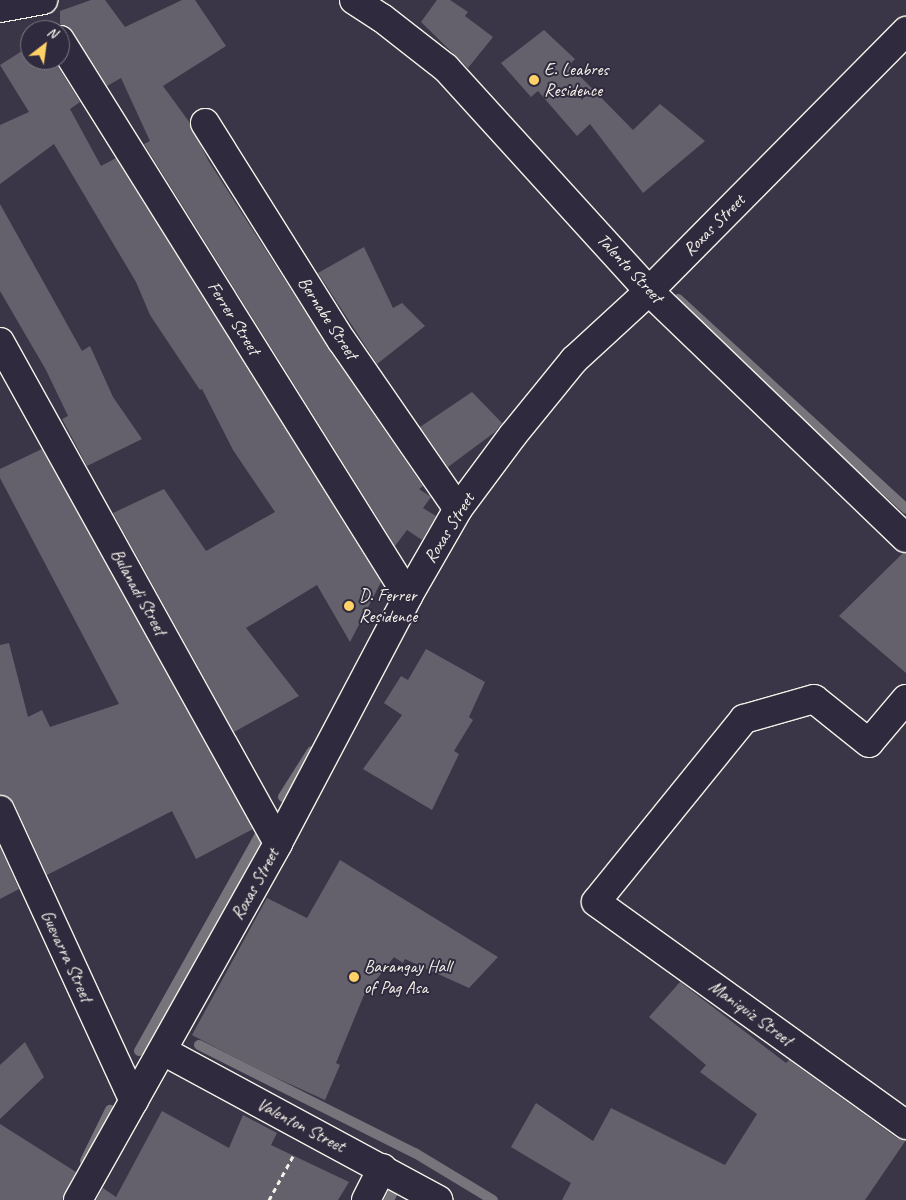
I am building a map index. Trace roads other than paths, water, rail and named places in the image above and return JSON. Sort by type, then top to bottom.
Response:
[{"type":"street","name":"Talento Street","points":[[354,0],[382,18],[446,68],[649,291],[906,538]]},
{"type":"street","points":[[0,8],[40,1],[49,20]]},
{"type":"street","name":"Roxas Street","points":[[78,1200],[278,843],[408,596],[458,509],[574,360],[649,291],[906,32]]},
{"type":"street","name":"Ferrer Street","points":[[70,56],[408,596]]},
{"type":"street","name":"Bernabe Street","points":[[205,123],[342,341],[458,509]]},
{"type":"street","name":"Bulanadi Street","points":[[0,342],[278,843]]},
{"type":"street","name":"Maniquiz Street","points":[[906,699],[869,743],[814,699],[744,719],[596,902],[906,1125]]},
{"type":"street","name":"Guevarra Street","points":[[0,810],[134,1101]]},
{"type":"street","name":"Valenton Street","points":[[163,1051],[438,1200]]},
{"type":"street","points":[[366,1200],[382,1168]]},
{"type":"waterway","points":[[678,299],[906,509]]},
{"type":"waterway","points":[[283,797],[312,751]]},
{"type":"waterway","points":[[139,1051],[259,836]]},
{"type":"waterway","points":[[199,1045],[415,1153],[493,1200]]},
{"type":"waterway","points":[[85,1161],[110,1110]]},
{"type":"waterway","points":[[389,1200],[396,1187]]},
{"type":"place","name":"E. Leabres Residence","points":[[534,80]]},
{"type":"place","name":"D. Ferrer Residence","points":[[349,606]]},
{"type":"place","name":"Barangay Hall of Pag Asa","points":[[354,977]]}]
